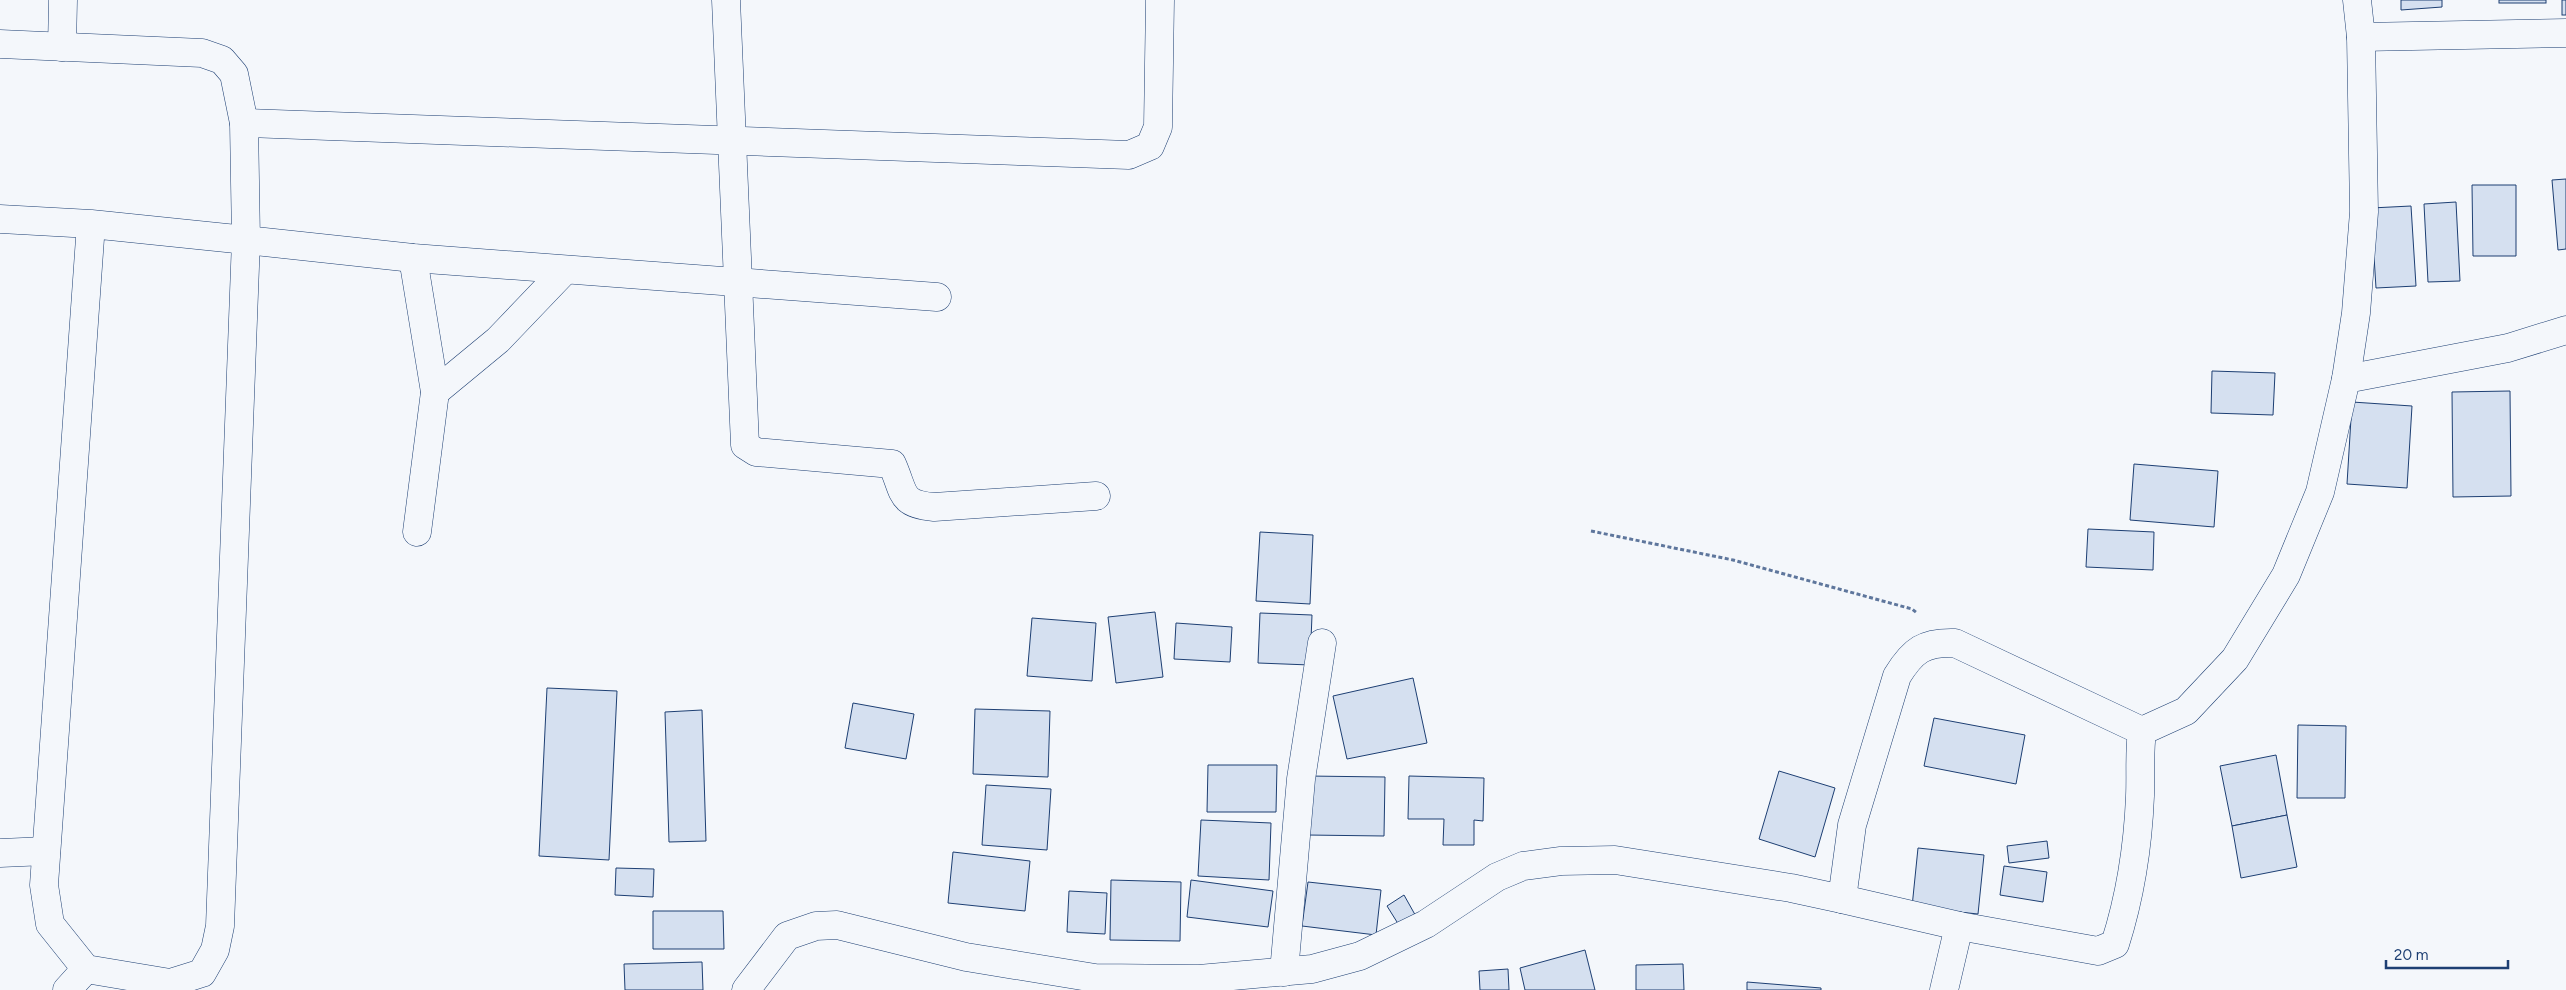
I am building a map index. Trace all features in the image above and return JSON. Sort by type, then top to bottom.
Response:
[{"type":"street","points":[[62,47],[63,0]]},
{"type":"street","points":[[726,0],[734,141],[745,445],[756,452],[892,464],[904,497],[916,506],[934,507],[1096,496]]},
{"type":"street","points":[[244,122],[1129,155],[1150,146],[1158,127],[1160,0]]},
{"type":"street","points":[[1842,899],[1852,825],[1898,676],[1908,658],[1933,642],[1955,643],[2142,731],[2186,711],[2234,659],[2286,575],[2320,492],[2346,379],[2356,313],[2364,212],[2361,37],[2357,0]]},
{"type":"street","points":[[2361,37],[2566,33]]},
{"type":"street","points":[[0,44],[202,53],[222,60],[234,74],[244,122],[246,240],[220,926],[215,950],[202,973],[170,983],[86,969],[50,924],[44,885],[90,224]]},
{"type":"street","points":[[0,219],[90,224],[413,258],[937,297]]},
{"type":"street","points":[[413,258],[436,392],[417,532]]},
{"type":"street","points":[[436,392],[498,340],[564,270]]},
{"type":"street","points":[[2346,379],[2508,348],[2566,330]]},
{"type":"street","points":[[1284,972],[1301,780],[1322,643]]},
{"type":"street","points":[[746,990],[786,936],[816,926],[837,925],[1095,984],[1199,979],[1312,969],[1360,956],[1426,924],[1497,876],[1523,866],[1561,861],[1615,860],[1792,888],[1959,926],[2098,951],[2115,944],[2122,922],[2135,854],[2140,796],[2139,750],[2142,731]]},
{"type":"street","points":[[0,853],[46,851]]},
{"type":"street","points":[[1944,990],[1959,926]]},
{"type":"street","points":[[67,990],[86,969]]},
{"type":"path","points":[[1591,532],[1734,560],[1912,609],[1955,643]]},
{"type":"building","points":[[2401,0],[2442,0],[2442,7],[2401,10]]},
{"type":"building","points":[[2499,0],[2546,0],[2546,3],[2499,3]]},
{"type":"building","points":[[2562,0],[2566,0],[2566,15],[2562,15]]},
{"type":"building","points":[[2566,179],[2566,249],[2558,250],[2552,180]]},
{"type":"building","points":[[2472,185],[2516,185],[2516,256],[2473,256]]},
{"type":"building","points":[[2456,202],[2460,281],[2428,282],[2424,204]]},
{"type":"building","points":[[2411,206],[2416,286],[2376,288],[2371,208]]},
{"type":"building","points":[[2212,371],[2275,373],[2273,415],[2211,413]]},
{"type":"building","points":[[2510,391],[2511,496],[2453,497],[2452,392]]},
{"type":"building","points":[[2352,402],[2412,406],[2407,488],[2347,484]]},
{"type":"building","points":[[2134,464],[2218,471],[2214,527],[2130,520]]},
{"type":"building","points":[[2088,529],[2154,532],[2153,570],[2086,567]]},
{"type":"building","points":[[1260,532],[1313,535],[1310,604],[1256,601]]},
{"type":"building","points":[[1155,612],[1163,677],[1116,683],[1108,617]]},
{"type":"building","points":[[1260,613],[1312,615],[1310,665],[1258,663]]},
{"type":"building","points":[[1032,618],[1096,623],[1092,681],[1027,676]]},
{"type":"building","points":[[1176,623],[1232,627],[1230,662],[1174,659]]},
{"type":"building","points":[[1413,678],[1427,743],[1347,759],[1333,696]]},
{"type":"building","points":[[547,688],[617,691],[609,860],[539,856]]},
{"type":"building","points":[[853,703],[914,714],[906,759],[845,748]]},
{"type":"building","points":[[975,709],[1050,711],[1048,777],[973,774]]},
{"type":"building","points":[[702,710],[706,841],[669,842],[665,712]]},
{"type":"building","points":[[1934,718],[2025,735],[2016,784],[1924,766]]},
{"type":"building","points":[[2298,725],[2346,726],[2345,798],[2297,798]]},
{"type":"building","points":[[2276,755],[2287,815],[2232,826],[2220,766]]},
{"type":"building","points":[[1208,765],[1277,765],[1276,812],[1207,812]]},
{"type":"building","points":[[1779,771],[1835,788],[1815,857],[1759,839]]},
{"type":"building","points":[[1308,776],[1385,777],[1384,836],[1307,835]]},
{"type":"building","points":[[1409,776],[1484,778],[1483,821],[1474,820],[1474,845],[1443,845],[1444,819],[1408,819]]},
{"type":"building","points":[[986,785],[1051,789],[1047,850],[982,845]]},
{"type":"building","points":[[2287,815],[2297,867],[2241,878],[2232,826]]},
{"type":"building","points":[[1201,820],[1271,823],[1269,880],[1198,876]]},
{"type":"building","points":[[2047,841],[2049,858],[2009,863],[2007,846]]},
{"type":"building","points":[[1918,848],[1984,855],[1978,914],[1912,907]]},
{"type":"building","points":[[953,852],[1030,861],[1025,911],[948,903]]},
{"type":"building","points":[[2004,866],[2047,872],[2043,902],[2000,895]]},
{"type":"building","points":[[616,868],[654,869],[653,897],[615,895]]},
{"type":"building","points":[[1111,880],[1181,882],[1180,941],[1110,940]]},
{"type":"building","points":[[1191,880],[1273,891],[1268,927],[1187,917]]},
{"type":"building","points":[[1308,882],[1381,890],[1376,935],[1302,926]]},
{"type":"building","points":[[1069,891],[1107,893],[1105,934],[1067,932]]},
{"type":"building","points":[[1404,895],[1418,920],[1402,930],[1387,906]]},
{"type":"building","points":[[653,911],[723,911],[724,949],[653,949]]},
{"type":"building","points":[[1585,950],[1595,990],[1525,990],[1520,968]]},
{"type":"building","points":[[702,962],[703,990],[625,990],[624,964]]},
{"type":"building","points":[[1683,964],[1684,990],[1636,990],[1636,965]]},
{"type":"building","points":[[1508,969],[1509,990],[1480,990],[1479,971]]},
{"type":"building","points":[[1747,982],[1821,988],[1821,990],[1747,990]]}]
